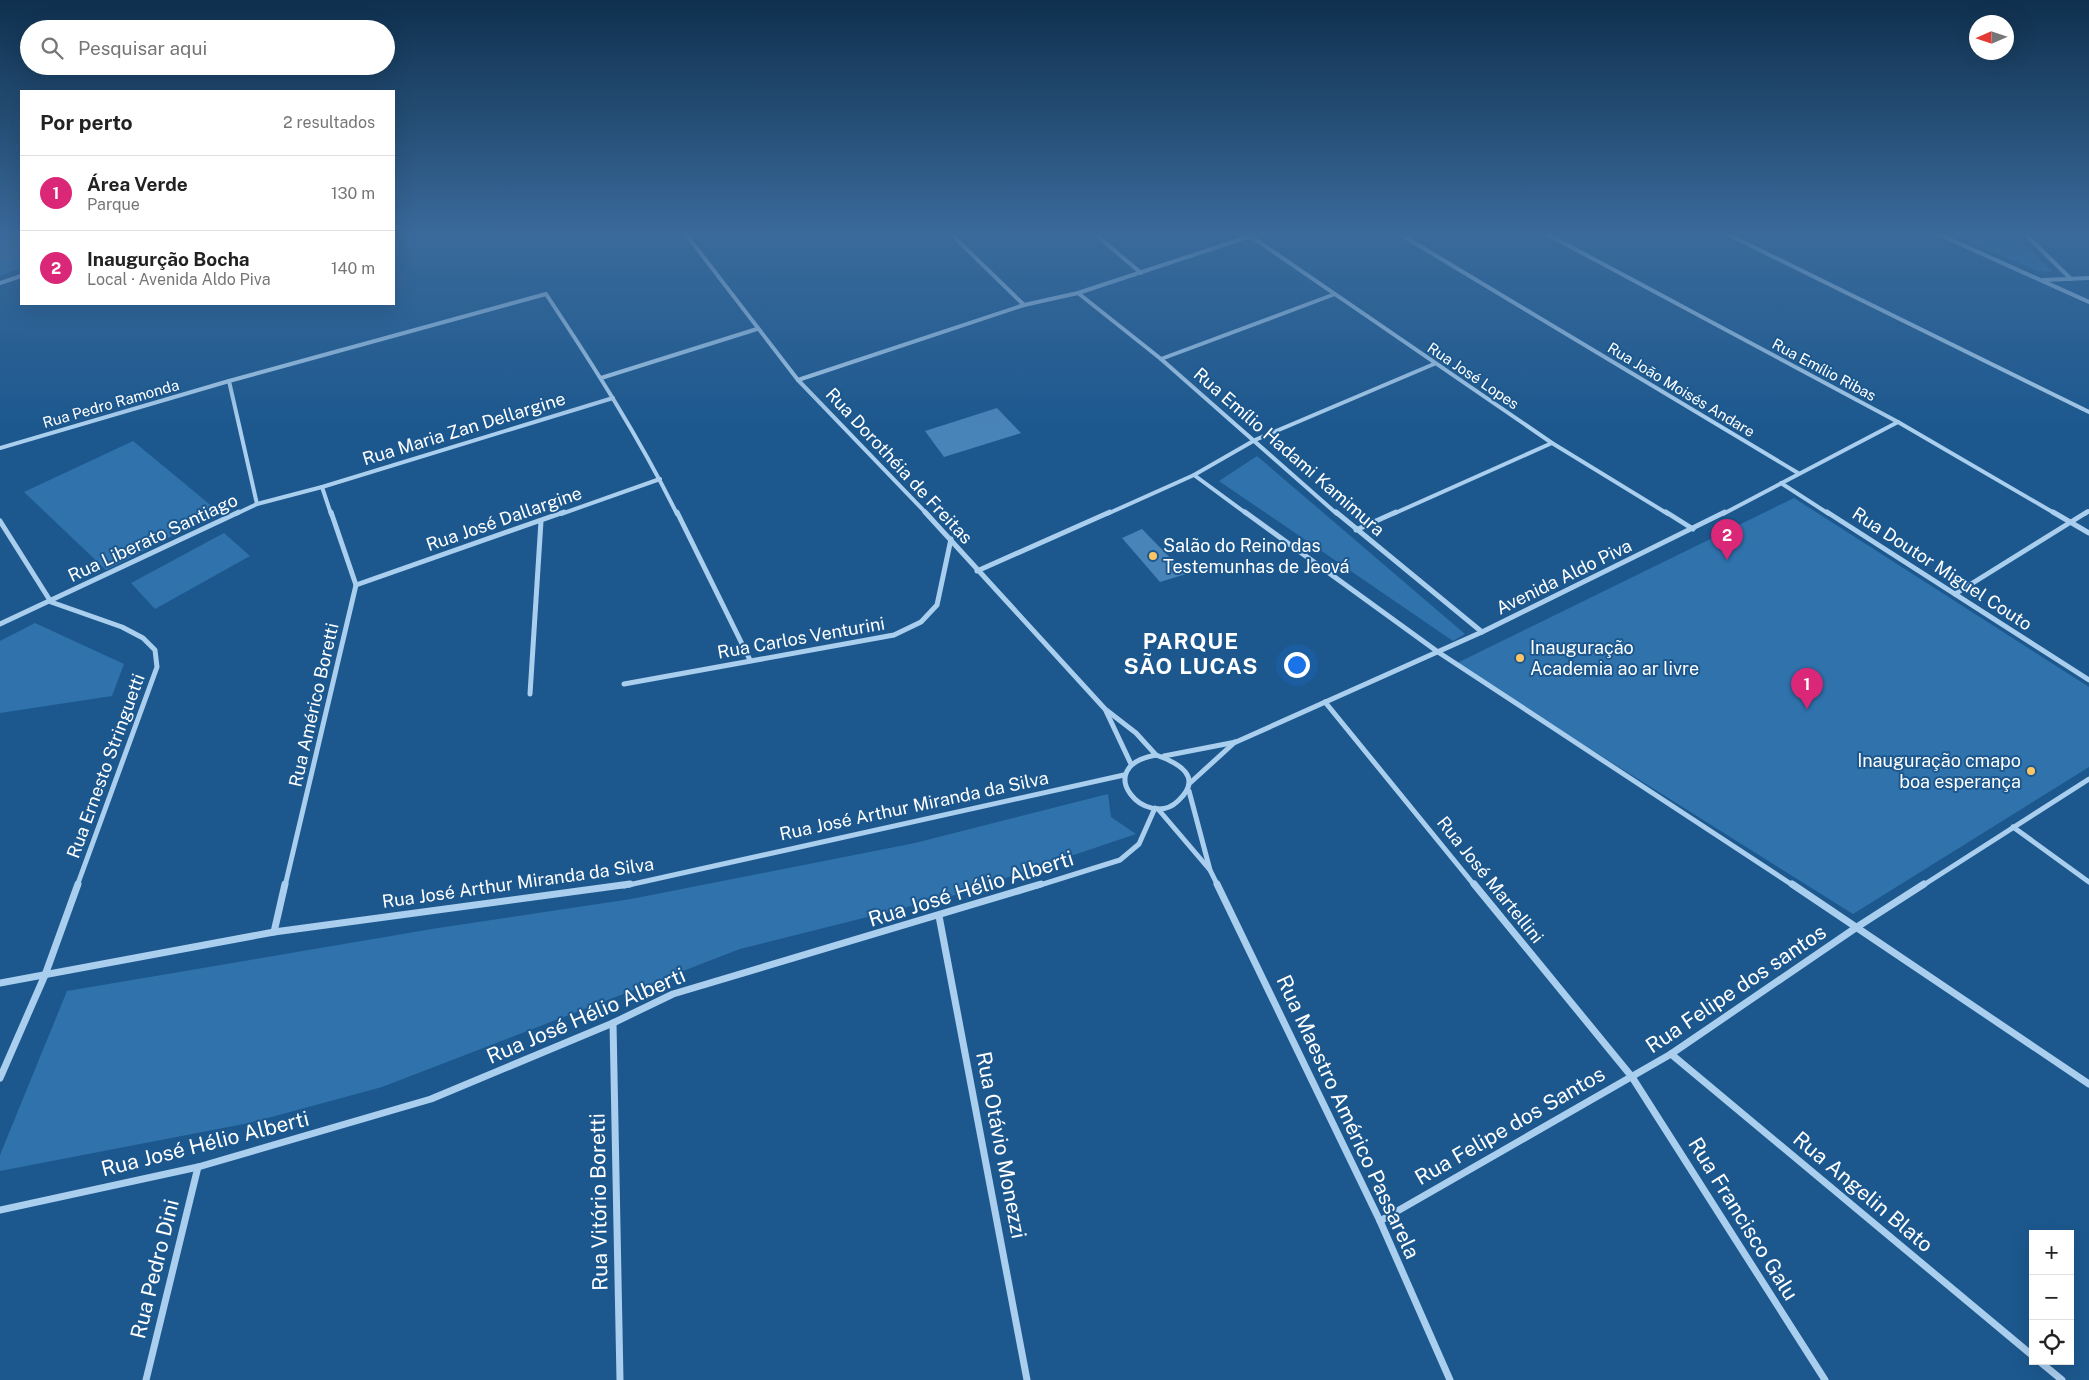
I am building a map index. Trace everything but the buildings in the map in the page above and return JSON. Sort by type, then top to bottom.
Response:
[{"type":"street","name":"Rua Pedro Ramonda","points":[[0,448],[229,381],[534,297]]},
{"type":"street","name":"Rua Pedro Ramonda","points":[[548,297],[601,378]]},
{"type":"street","name":"Rua Dorothéia de Freitas","points":[[733,297],[798,380],[951,539],[978,572],[1105,709],[1136,733],[1156,755]]},
{"type":"street","points":[[1016,297],[1024,305]]},
{"type":"street","points":[[798,380],[1024,305],[1058,297]]},
{"type":"street","name":"Rua Emílio Hadami Kamimura","points":[[1084,297],[1161,359],[1356,530],[1482,632]]},
{"type":"street","points":[[1161,359],[1326,297]]},
{"type":"street","name":"Rua José Lopes","points":[[1340,297],[1552,444],[1693,529]]},
{"type":"street","name":"Rua João Moisés Andare","points":[[1505,297],[1798,473]]},
{"type":"street","name":"Rua Emílio Ribas","points":[[1665,297],[1898,422],[2089,533]]},
{"type":"street","points":[[1856,297],[2089,412]]},
{"type":"street","points":[[750,660],[660,479],[601,378],[757,329]]},
{"type":"street","points":[[978,572],[1194,475],[1255,440],[1434,364]]},
{"type":"street","points":[[229,381],[257,504]]},
{"type":"street","name":"Rua Maria Zan Dellargine","points":[[322,487],[613,398]]},
{"type":"street","name":"Avenida Aldo Piva","points":[[1164,756],[1236,742],[1482,632],[1693,529],[1898,422]]},
{"type":"street","points":[[1356,530],[1552,444]]},
{"type":"street","points":[[1194,475],[1438,652],[1857,927],[2089,1084]]},
{"type":"street","name":"Rua José Dallargine","points":[[356,585],[660,479]]},
{"type":"street","name":"Rua Doutor Miguel Couto","points":[[1781,482],[2089,680]]},
{"type":"street","points":[[322,487],[356,585]]},
{"type":"street","name":"Rua Liberato Santiago","points":[[0,624],[52,602],[257,504],[322,487]]},
{"type":"street","points":[[1956,594],[2089,511]]},
{"type":"street","points":[[530,694],[541,521]]},
{"type":"street","points":[[1,524],[52,602]]},
{"type":"street","name":"Rua Carlos Venturini","points":[[624,684],[894,635],[921,622],[937,606],[951,539]]},
{"type":"street","name":"Rua Américo Boretti","points":[[274,932],[356,585]]},
{"type":"street","name":"Rua Ernesto Stringuetti","points":[[0,1078],[45,975],[156,667],[155,650],[143,638],[122,627],[52,602]]},
{"type":"street","name":"Rua José Martellini","points":[[1325,702],[1632,1077]]},
{"type":"street","name":"Rua Dorothéia de Freitas","points":[[1105,709],[1131,764]]},
{"type":"street","name":"Avenida Aldo Piva","points":[[1190,782],[1236,742]]},
{"type":"street","points":[[1156,755],[1164,756],[1182,766],[1190,782],[1189,791],[1178,804],[1157,808],[1146,807],[1128,793],[1124,783],[1124,775],[1131,764],[1138,759],[1156,755]]},
{"type":"street","name":"Rua José Arthur Miranda da Silva","points":[[0,983],[274,932],[618,887],[1124,775]]},
{"type":"street","name":"Rua Felipe dos santos","points":[[1632,1077],[1672,1054],[1857,927],[2089,779]]},
{"type":"street","name":"Rua Maestro Américo Passarela","points":[[1189,791],[1210,870],[1380,1221],[1450,1380]]},
{"type":"street","name":"Rua Maestro Américo Passarela","points":[[1157,808],[1210,870]]},
{"type":"street","name":"Rua José Hélio Alberti","points":[[0,1210],[198,1167],[432,1099],[613,1023],[673,994],[940,916],[1120,860],[1139,844],[1157,808]]},
{"type":"street","points":[[2013,827],[2089,882]]},
{"type":"street","name":"Rua Otávio Monezzi","points":[[940,916],[1027,1380]]},
{"type":"street","name":"Rua Vitório Boretti","points":[[613,1023],[620,1380]]},
{"type":"street","name":"Rua Angelin Blato","points":[[1672,1054],[2029,1353]]},
{"type":"street","name":"Rua Felipe dos Santos","points":[[1380,1221],[1632,1077]]},
{"type":"street","name":"Rua Francisco Galu","points":[[1632,1077],[1825,1380]]},
{"type":"street","name":"Rua Pedro Dini","points":[[146,1380],[198,1167]]},
{"type":"street","points":[[2044,1365],[2062,1380]]},
{"type":"shaded area","points":[[133,441],[219,512],[106,570],[24,492]]},
{"type":"shaded area","points":[[1257,456],[1465,634],[1453,641],[1219,481]]},
{"type":"shaded area","points":[[1794,498],[2089,687],[2089,767],[1853,914],[1455,664]]},
{"type":"shaded area","points":[[224,533],[250,556],[155,609],[131,583]]},
{"type":"shaded area","points":[[35,623],[124,664],[112,696],[0,713],[0,641]]},
{"type":"shaded area","points":[[1108,794],[1111,817],[1136,834],[955,895],[740,949],[382,1087],[249,1123],[0,1171],[0,1155],[67,991],[438,928],[631,899],[915,843]]},
{"type":"place","name":"Salão do Reino das Testemunhas de Jeová","points":[[1153,556]]},
{"type":"place","name":"Inaugurção Bocha","points":[[1727,560]]},
{"type":"place","name":"Inauguração Academia ao ar livre","points":[[1520,658]]},
{"type":"place","name":"Área Verde","points":[[1807,709]]},
{"type":"place","name":"Inauguração cmapo boa esperança","points":[[2031,771]]},
{"type":"district","name":"PARQUE SÃO LUCAS","points":[[1191,654]]}]
